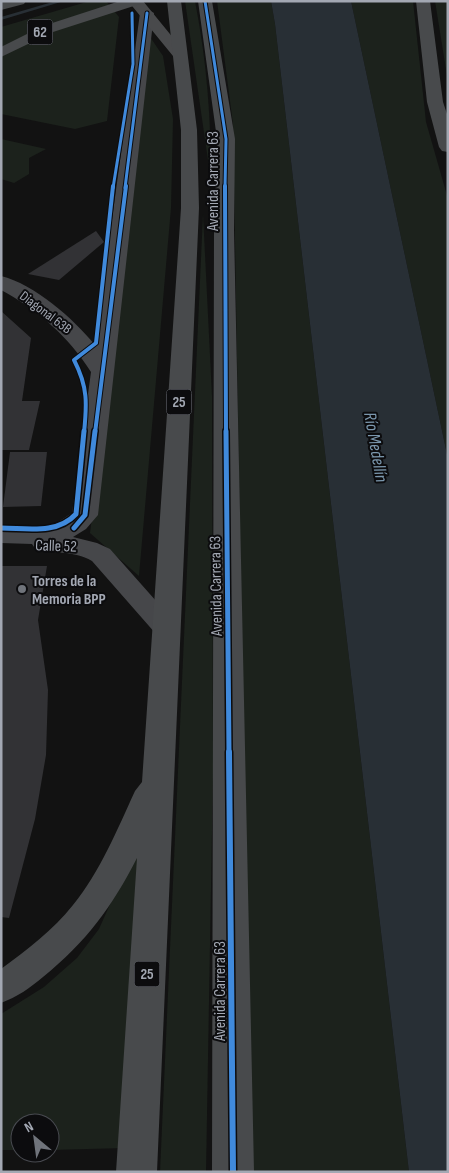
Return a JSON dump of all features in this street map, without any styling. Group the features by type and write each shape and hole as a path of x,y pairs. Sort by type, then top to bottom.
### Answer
{"highway":[{"name":"62","path":"1,6 19,1"},
{"name":"Avenida Carrera 63","path":"136,1172 190,175 189,130 178,53 174,1"},
{"name":"Avenida Carrera 63","path":"205,1 226,138 224,230 232,1172"},
{"path":"423,1 435,102 448,147"},
{"name":"62","path":"1,53 48,29 81,18 111,13 139,5"},
{"path":"190,175 224,230"},
{"path":"1,988 56,946 93,905 120,859 158,776"}],"main road":[{"path":"139,5 178,53"}],"street":[{"path":"103,372 139,5"},
{"name":"Diagonal 63B","path":"1,282 67,326 80,340 103,372"},
{"name":"Calle 52","path":"1,535 61,533 72,529 85,515 103,372"},
{"name":"Calle 52","path":"1,544 70,544 94,550 101,555 166,628"}],"shaded area":[{"path":"90,1 106,1 119,17 107,121 75,129 1,114 1,27"},
{"path":"185,1 195,1 203,46 209,113 211,181"},
{"path":"217,1 271,1 275,24 409,1172 251,1172 233,124"},
{"path":"351,1 413,1 426,122 448,199 448,459"},
{"path":"435,1 447,1 448,6 448,82"},
{"path":"148,34 163,56 173,119 171,208 139,576 90,533 120,307"},
{"path":"1,139 46,149 29,158 29,174 14,183 1,179"},
{"path":"203,214 212,396 213,773 206,1172 160,1172"},
{"path":"144,828 125,1148 60,1150 60,1113 10,1113 10,1150 1,1150 1,1014 44,987 77,958 99,929"}],"water":[{"name":"Río Medellín","path":"271,1 351,1 448,459 448,1172 409,1172"}],"building":[{"path":"96,231 104,242 59,280 28,274"},
{"path":"1,311 31,338 22,401 40,401 29,450 1,450"},
{"path":"10,452 47,452 41,506 3,507"},
{"path":"1,566 47,566 38,620 48,690 46,755 35,819 9,918 1,917"}],"waterway":[{"path":"1,19 62,1"}],"cycle path":[{"path":"205,1 226,139 224,230 233,1172"},
{"path":"1,528 31,529 53,527 70,521 76,514 87,401 83,377 74,360 96,343 116,163 133,64 132,13"},
{"path":"74,528 85,515 147,13"}],"place":[{"name":"Torres de la Memoria BPP","path":"22,589"}]}
